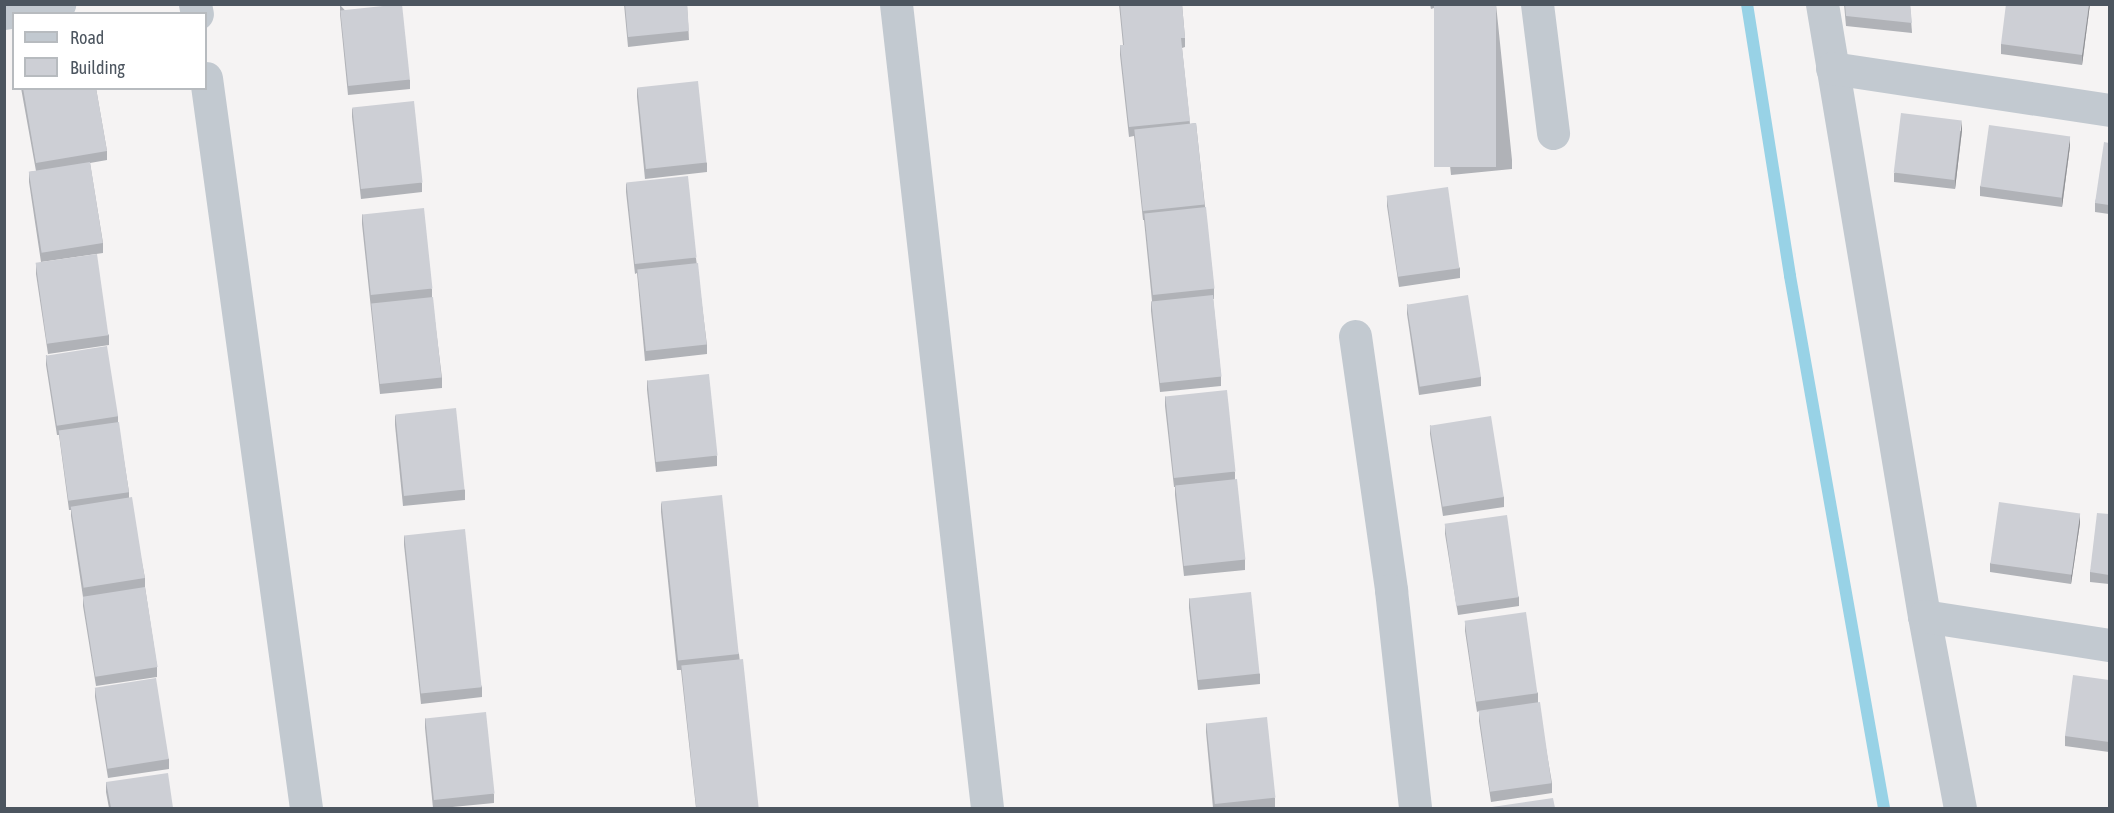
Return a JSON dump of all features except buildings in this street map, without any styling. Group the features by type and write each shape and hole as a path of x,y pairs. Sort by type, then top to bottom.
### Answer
{"street":[{"path":"4,13 59,4"},
{"path":"896,4 987,808"},
{"path":"1537,4 1553,133"},
{"path":"1822,4 1924,616 1960,808"},
{"path":"1832,68 2109,110"},
{"path":"207,85 306,808"},
{"path":"1355,336 1391,590 1415,808"},
{"path":"1924,616 2109,645"}],"waterway":[{"path":"1747,4 1790,276 1884,808"}]}
